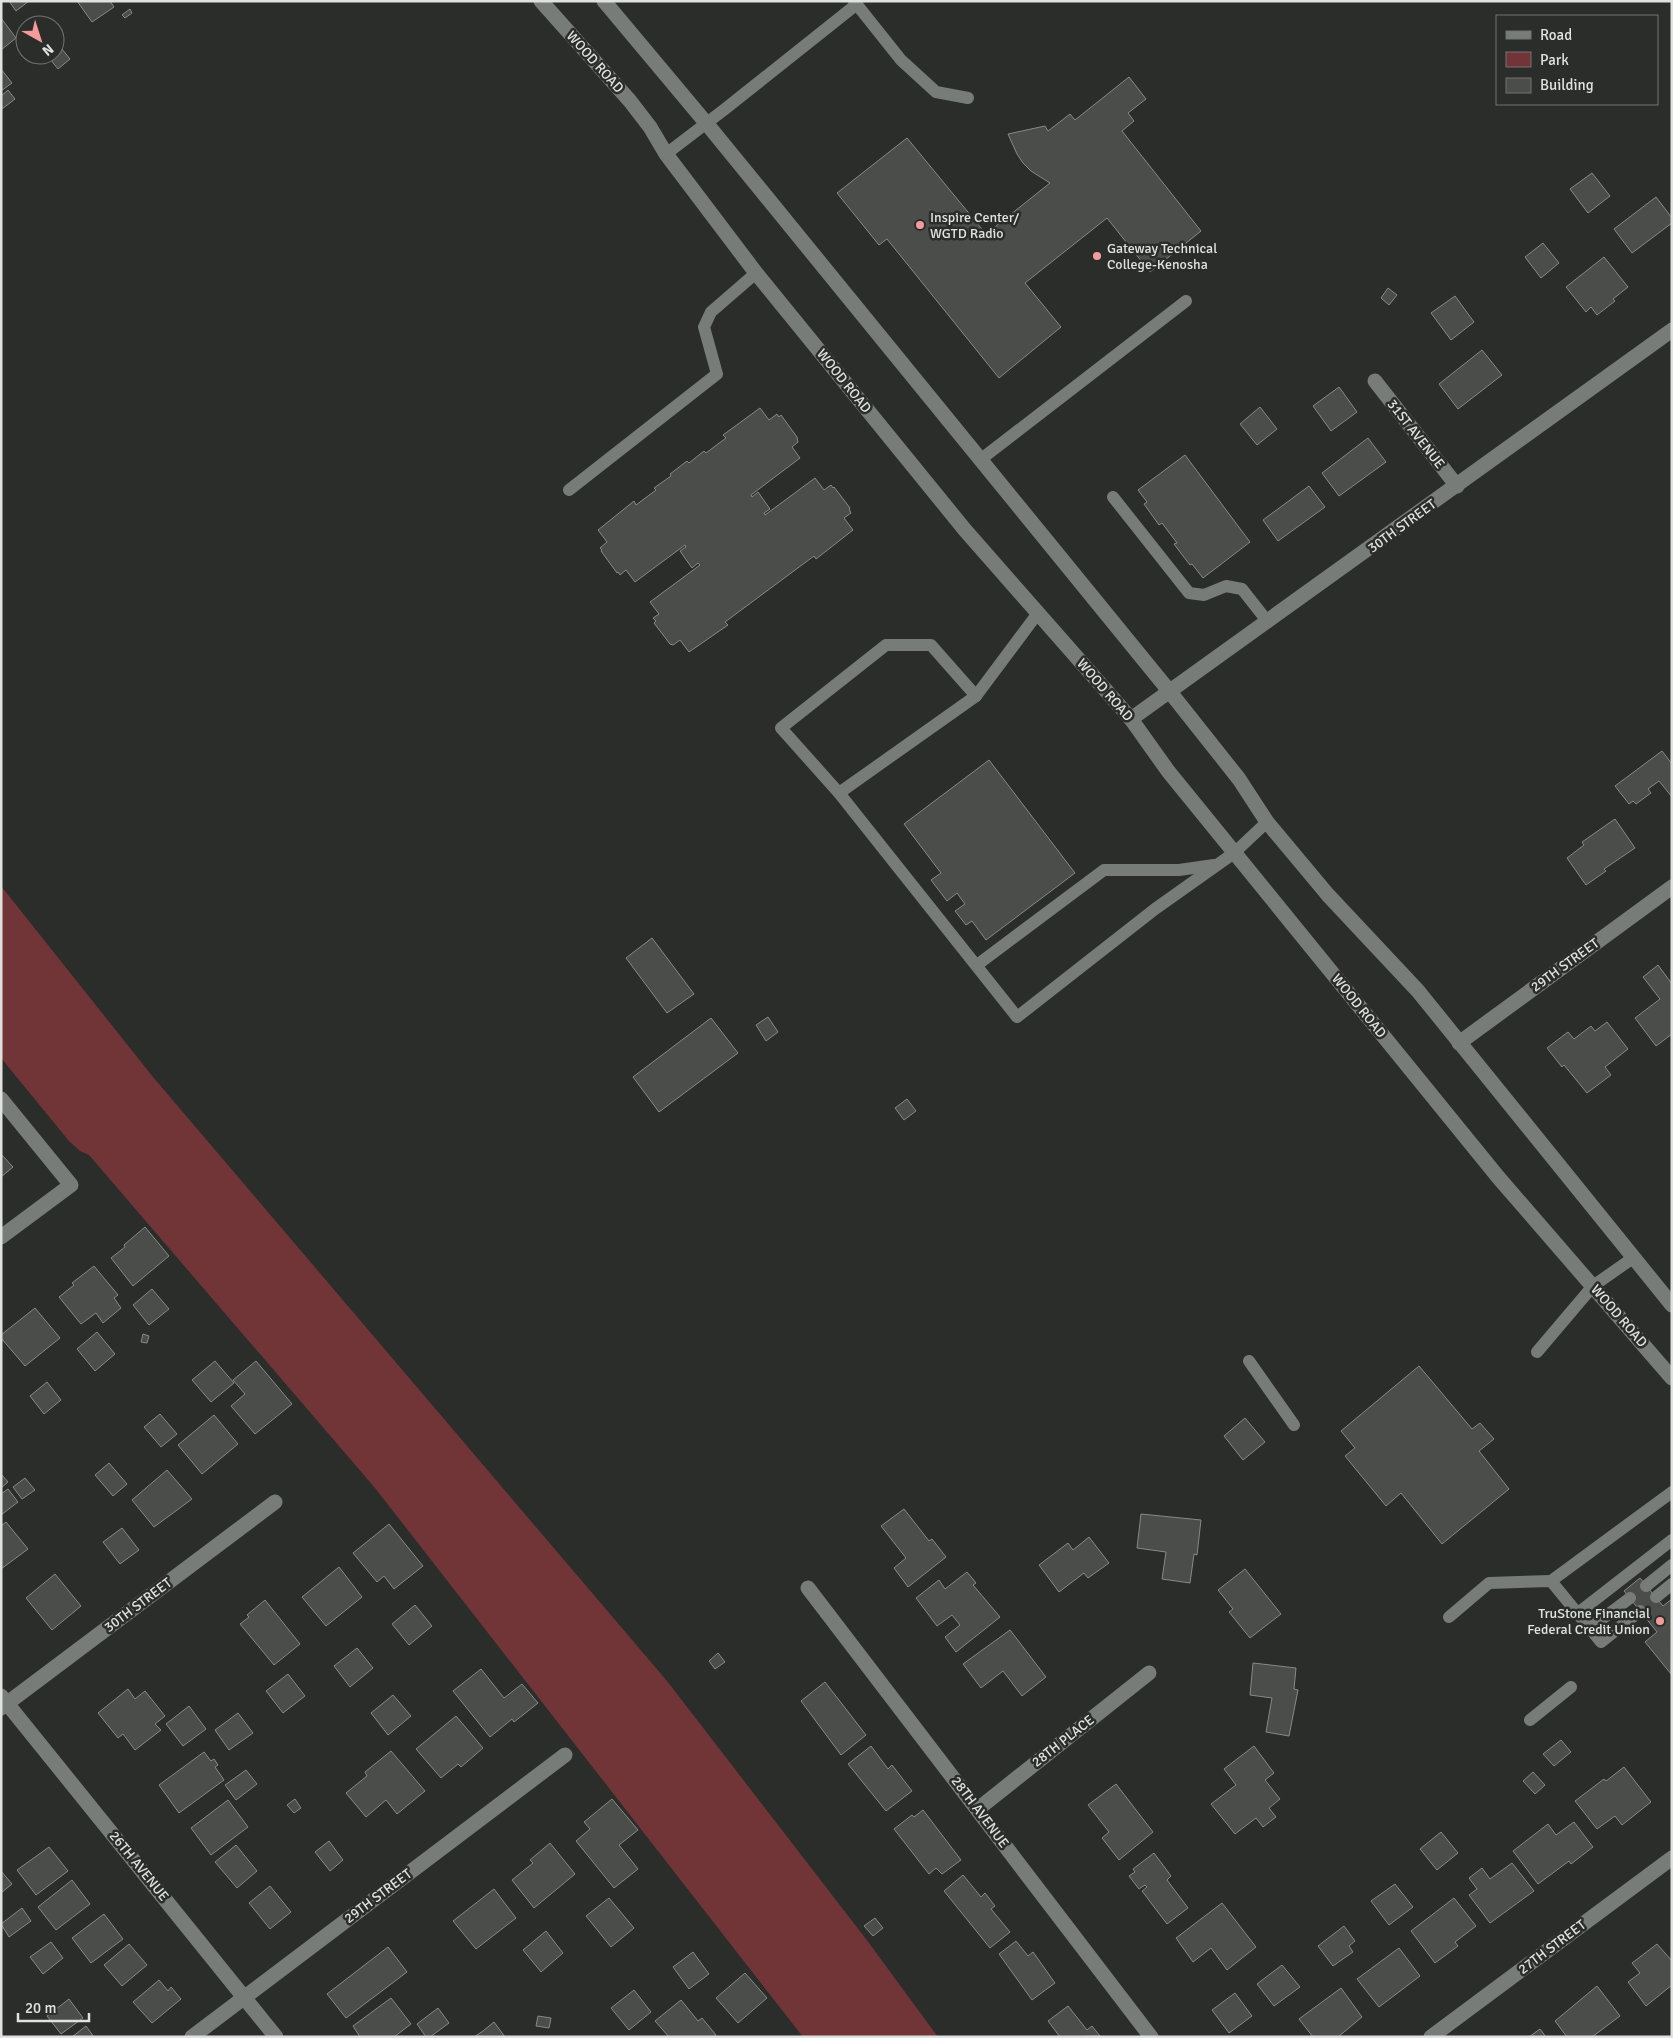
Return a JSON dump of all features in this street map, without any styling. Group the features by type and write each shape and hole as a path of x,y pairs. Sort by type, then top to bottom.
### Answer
{"street":[{"name":"WOOD ROAD","path":"541,1 630,101 650,127 666,154 756,273 965,530 1131,719 1168,772 1498,1177 1672,1378"},
{"path":"604,1 707,124 1170,692 1239,779 1267,822 1328,895 1418,991 1632,1258 1672,1305"},
{"name":"30TH STREET","path":"1131,719 1672,330"},
{"name":"31ST AVENUE","path":"1375,381 1457,486"},
{"name":"29TH STREET","path":"1459,1043 1672,887"},
{"path":"1,1099 71,1184 1,1237"},
{"name":"30TH STREET","path":"3,1702 276,1502"},
{"name":"28TH AVENUE","path":"808,1588 978,1808 1151,2037"},
{"name":"28TH PLACE","path":"978,1808 1149,1673"},
{"name":"26TH AVENUE","path":"3,1702 276,2037"},
{"name":"29TH STREET","path":"192,2037 565,1755"},
{"name":"27TH STREET","path":"1431,2037 1672,1858"}],"lane":[{"path":"666,154 707,124 855,3 901,60 936,92 968,98"},
{"path":"569,490 717,374 704,327 710,312 756,273"},
{"path":"980,460 1186,301"},
{"path":"1113,497 1189,593 1204,595 1226,586 1242,589 1268,622"},
{"path":"839,793 976,696 1038,613"},
{"path":"976,696 931,645 886,645 781,728 839,793 977,965 1016,1017 1155,909 1234,853 1267,822"},
{"path":"977,965 1104,870 1179,870 1216,865"},
{"path":"1537,1352 1593,1286 1632,1258"},
{"path":"1250,1361 1294,1425"},
{"path":"1449,1617 1489,1583 1552,1581 1672,1492"},
{"path":"1578,1613 1672,1540"},
{"path":"1646,1586 1672,1565"},
{"path":"1552,1581 1601,1642 1640,1611"},
{"path":"1656,1598 1672,1584"},
{"path":"1590,1628 1630,1598"},
{"path":"1530,1720 1571,1687"}],"green space":[{"path":"1,886 153,1077 667,1681 866,1939 938,2037 803,2037 375,1488 89,1155 80,1151 69,1141 1,1058"}],"building":[{"path":"9,1 29,1 16,11"},
{"path":"77,1 110,1 114,7 92,22"},
{"path":"130,9 132,13 125,18 122,15"},
{"path":"1,18 15,39 1,50"},
{"path":"65,53 70,59 65,63"},
{"path":"55,65 63,65 58,69"},
{"path":"1,69 12,83 1,91"},
{"name":"Inspire Center/ WGTD Radio","path":"1129,77 1146,99 1128,113 1134,121 1122,131 1201,231 1150,272 1107,218 1025,283 1061,327 999,378 887,239 879,245 837,193 907,138 986,234 1050,183 1031,171 1023,163 1008,134 1045,126 1048,131 1070,114 1075,120"},
{"path":"8,90 15,99 2,109 1,96"},
{"path":"1592,173 1610,196 1588,213 1570,189"},
{"path":"1656,197 1672,218 1672,223 1632,253 1614,229"},
{"path":"1543,243 1559,263 1541,278 1525,257"},
{"path":"1604,257 1628,287 1613,299 1615,301 1597,315 1591,307 1586,312 1566,287"},
{"path":"1388,288 1397,295 1389,305 1381,298"},
{"path":"1455,296 1474,322 1451,340 1431,313"},
{"path":"1482,350 1502,375 1458,409 1439,384"},
{"path":"1339,387 1357,412 1331,431 1313,406"},
{"path":"1260,407 1277,429 1257,445 1240,424"},
{"path":"760,408 769,420 777,414 779,417 781,415 797,437 798,442 792,447 800,458 751,495 752,497 758,492 770,509 764,513 765,515 815,478 824,490 831,485 834,487 850,508 851,513 844,518 853,530 816,559 814,556 725,622 728,625 689,652 680,640 673,645 670,644 654,623 656,621 653,618 659,614 650,602 700,565 698,563 692,568 680,551 686,547 685,545 635,582 626,570 620,575 617,573 601,551 600,548 607,542 598,530 634,501 636,505 656,490 654,488 687,461 689,463 704,451 706,453 726,438 723,435"},
{"path":"1368,438 1386,462 1339,496 1322,473"},
{"path":"1185,455 1250,542 1203,578 1174,544 1177,543 1162,523 1159,525 1144,504 1147,502 1138,490"},
{"path":"1309,486 1325,507 1278,541 1263,520"},
{"path":"1662,751 1672,764 1672,797 1659,781 1648,789 1651,793 1636,804 1633,801 1629,804 1615,786"},
{"path":"989,760 1075,873 986,940 972,921 966,925 955,911 965,904 957,893 947,901 931,880 941,873 904,824"},
{"path":"1615,819 1635,848 1604,869 1606,871 1586,885 1567,858 1584,845 1582,842"},
{"path":"652,938 694,994 667,1013 626,958"},
{"path":"1658,965 1672,984 1672,1034 1656,1046 1635,1018 1660,999 1643,977"},
{"path":"768,1017 778,1032 766,1041 756,1025"},
{"path":"711,1018 738,1053 659,1112 633,1077"},
{"path":"1607,1022 1628,1049 1605,1067 1611,1075 1587,1093 1547,1048 1568,1032 1574,1039 1591,1026 1595,1031"},
{"path":"907,1099 916,1111 904,1120 895,1108"},
{"path":"1,1154 13,1167 1,1177"},
{"path":"145,1227 169,1256 133,1286 111,1258"},
{"path":"94,1266 118,1295 114,1298 121,1308 103,1323 96,1313 81,1324 59,1297 74,1285 72,1283"},
{"path":"152,1289 169,1309 149,1325 133,1305"},
{"path":"35,1308 60,1338 25,1366 1,1338 1,1335"},
{"path":"97,1332 115,1354 95,1371 77,1349"},
{"path":"143,1334 149,1336 147,1343 141,1342"},
{"path":"215,1361 234,1383 211,1402 192,1380"},
{"path":"256,1361 292,1404 255,1434 231,1406 245,1394 233,1380"},
{"path":"1419,1366 1472,1429 1480,1423 1494,1439 1479,1451 1509,1489 1442,1544 1401,1493 1386,1506 1345,1456 1355,1448 1341,1431"},
{"path":"47,1382 61,1400 44,1414 30,1396"},
{"path":"160,1414 177,1434 161,1447 144,1427"},
{"path":"214,1415 238,1444 202,1474 178,1445"},
{"path":"1245,1418 1265,1442 1243,1460 1224,1436"},
{"path":"109,1463 127,1484 113,1496 95,1475"},
{"path":"167,1470 192,1499 154,1527 132,1500"},
{"path":"1,1474 8,1482 1,1488"},
{"path":"25,1478 35,1490 22,1499 13,1487"},
{"path":"8,1489 18,1502 1,1515 1,1494"},
{"path":"904,1509 929,1541 932,1539 946,1557 908,1587 894,1568 906,1558 881,1526"},
{"path":"1141,1514 1201,1520 1197,1555 1194,1554 1190,1583 1162,1579 1166,1552 1137,1548"},
{"path":"6,1522 28,1549 1,1569 1,1526"},
{"path":"389,1524 423,1566 394,1589 384,1576 377,1582 353,1553"},
{"path":"122,1528 139,1550 120,1564 103,1542"},
{"path":"1089,1537 1109,1563 1088,1578 1084,1573 1059,1592 1039,1565 1068,1543 1073,1550"},
{"path":"339,1567 362,1597 326,1626 302,1597"},
{"path":"1245,1569 1281,1614 1250,1638 1229,1612 1233,1609 1218,1590"},
{"path":"967,1572 976,1583 973,1585 1000,1617 956,1652 945,1637 960,1625 952,1615 937,1626 916,1598 939,1580 945,1589"},
{"path":"55,1574 81,1606 52,1630 26,1598"},
{"name":"TruStone Financial Federal Credit Union","path":"1640,1578 1663,1606 1672,1599 1671,1674 1645,1642 1657,1632 1624,1591"},
{"path":"265,1600 300,1644 274,1665 240,1624 249,1617 247,1615"},
{"path":"415,1605 432,1626 409,1645 392,1624"},
{"path":"1010,1630 1046,1677 1022,1696 1003,1671 981,1688 963,1664"},
{"path":"357,1648 373,1668 350,1687 334,1666"},
{"path":"718,1653 725,1662 715,1669 709,1661"},
{"path":"1253,1663 1296,1668 1294,1689 1298,1690 1289,1736 1266,1732 1272,1698 1250,1695"},
{"path":"481,1669 504,1698 522,1684 538,1703 514,1722 512,1719 490,1737 453,1691"},
{"path":"288,1674 305,1696 283,1713 266,1691"},
{"path":"825,1682 866,1735 841,1755 801,1701"},
{"path":"128,1689 135,1699 145,1691 165,1716 155,1724 161,1730 135,1750 123,1734 118,1738 98,1713"},
{"path":"393,1695 411,1716 388,1735 371,1713"},
{"path":"189,1706 206,1729 183,1746 166,1724"},
{"path":"238,1713 253,1733 229,1750 215,1730"},
{"path":"456,1716 483,1748 461,1767 458,1764 441,1778 416,1749"},
{"path":"1561,1740 1571,1752 1554,1766 1543,1754"},
{"path":"871,1746 888,1769 892,1765 912,1791 886,1811 848,1764"},
{"path":"1254,1746 1274,1773 1265,1780 1280,1799 1269,1808 1276,1817 1263,1827 1256,1818 1235,1834 1211,1804 1236,1785 1224,1769"},
{"path":"391,1751 425,1791 397,1814 386,1800 366,1817 346,1793 367,1776 365,1772"},
{"path":"204,1752 211,1761 214,1759 218,1765 215,1767 224,1780 179,1813 159,1785"},
{"path":"1624,1767 1651,1802 1622,1825 1615,1816 1597,1829 1575,1801 1604,1779 1606,1781"},
{"path":"246,1770 257,1784 236,1800 225,1785"},
{"path":"1533,1772 1545,1785 1535,1794 1523,1781"},
{"path":"1116,1784 1153,1832 1119,1860 1102,1838 1109,1832 1088,1805"},
{"path":"295,1799 301,1808 294,1813 287,1805"},
{"path":"612,1799 638,1830 619,1845 638,1869 614,1888 576,1841 590,1829 584,1822"},
{"path":"228,1800 248,1827 211,1855 191,1828"},
{"path":"923,1810 961,1860 942,1874 936,1868 929,1874 894,1829 912,1815 914,1817"},
{"path":"1574,1822 1593,1847 1571,1864 1569,1861 1538,1884 1513,1851 1548,1824 1556,1835"},
{"path":"1441,1832 1458,1853 1437,1870 1420,1849"},
{"path":"329,1841 343,1860 330,1871 315,1852"},
{"path":"550,1843 575,1874 534,1908 512,1880 533,1863 530,1860"},
{"path":"236,1845 257,1871 237,1888 215,1862"},
{"path":"49,1847 68,1871 36,1895 17,1870"},
{"path":"1154,1853 1171,1876 1167,1880 1188,1908 1167,1924 1142,1891 1147,1887 1145,1885 1139,1889 1129,1876 1135,1872 1133,1869"},
{"path":"1512,1863 1534,1891 1490,1923 1469,1895 1477,1889 1469,1878 1482,1868 1490,1879"},
{"path":"1,1871 12,1884 1,1893"},
{"path":"963,1875 981,1897 985,1893 995,1906 991,1909 1010,1932 990,1948 944,1891"},
{"path":"72,1880 90,1904 56,1930 38,1907"},
{"path":"1395,1884 1413,1907 1389,1925 1371,1901"},
{"path":"270,1886 291,1912 270,1929 249,1903"},
{"path":"494,1889 516,1918 476,1949 453,1921"},
{"path":"609,1898 634,1928 611,1947 586,1916"},
{"path":"1454,1898 1476,1926 1455,1942 1458,1946 1435,1963 1411,1931"},
{"path":"1222,1903 1256,1947 1227,1970 1211,1948 1193,1962 1176,1938"},
{"path":"22,1908 31,1921 9,1937 1,1924"},
{"path":"104,1914 123,1939 91,1963 72,1938"},
{"path":"875,1918 883,1928 873,1936 864,1926"},
{"path":"1344,1926 1355,1941 1349,1946 1353,1952 1333,1966 1318,1946"},
{"path":"546,1931 563,1953 541,1972 523,1950"},
{"path":"1016,1941 1028,1956 1033,1952 1055,1983 1032,2000 999,1954"},
{"path":"51,1942 63,1958 43,1974 30,1957"},
{"path":"129,1944 147,1965 122,1986 104,1965"},
{"path":"1657,1944 1672,1961 1672,1985 1646,2006 1628,1982 1640,1973 1632,1963"},
{"path":"388,1947 407,1972 346,2018 327,1994"},
{"path":"1399,1948 1420,1976 1379,2007 1357,1979"},
{"path":"693,1952 709,1974 689,1989 673,1967"},
{"path":"1282,1965 1300,1987 1274,2006 1257,1984"},
{"path":"745,1973 767,1998 738,2023 716,1998"},
{"path":"159,1980 168,1991 171,1987 181,1999 152,2023 133,2002"},
{"path":"1597,1986 1620,2016 1592,2037 1567,2037 1555,2021"},
{"path":"1341,1988 1362,2017 1338,2037 1313,2037 1299,2019"},
{"path":"634,1990 651,2012 629,2030 611,2008"},
{"path":"1235,1993 1252,2016 1229,2033 1212,2010"},
{"path":"391,1998 411,2024 394,2037 360,2037 353,2026"},
{"path":"69,1999 83,2018 61,2034 47,2016"},
{"path":"681,2000 698,2021 702,2018 716,2035 713,2037 669,2037 655,2021"},
{"path":"1068,2006 1087,2030 1092,2026 1100,2036 1060,2037 1048,2021"},
{"path":"438,2008 449,2023 430,2037 426,2037 417,2024"},
{"path":"538,2016 551,2018 549,2028 536,2026"},
{"path":"494,2022 505,2037 474,2037 483,2031"},
{"path":"86,2026 94,2037 72,2037"},
{"path":"1540,2029 1546,2037 1529,2037"}],"place":[{"name":"Inspire Center/ WGTD Radio","path":"920,225"},
{"name":"Gateway Technical College-Kenosha","path":"1097,256"},
{"name":"TruStone Financial Federal Credit Union","path":"1660,1621"}]}
